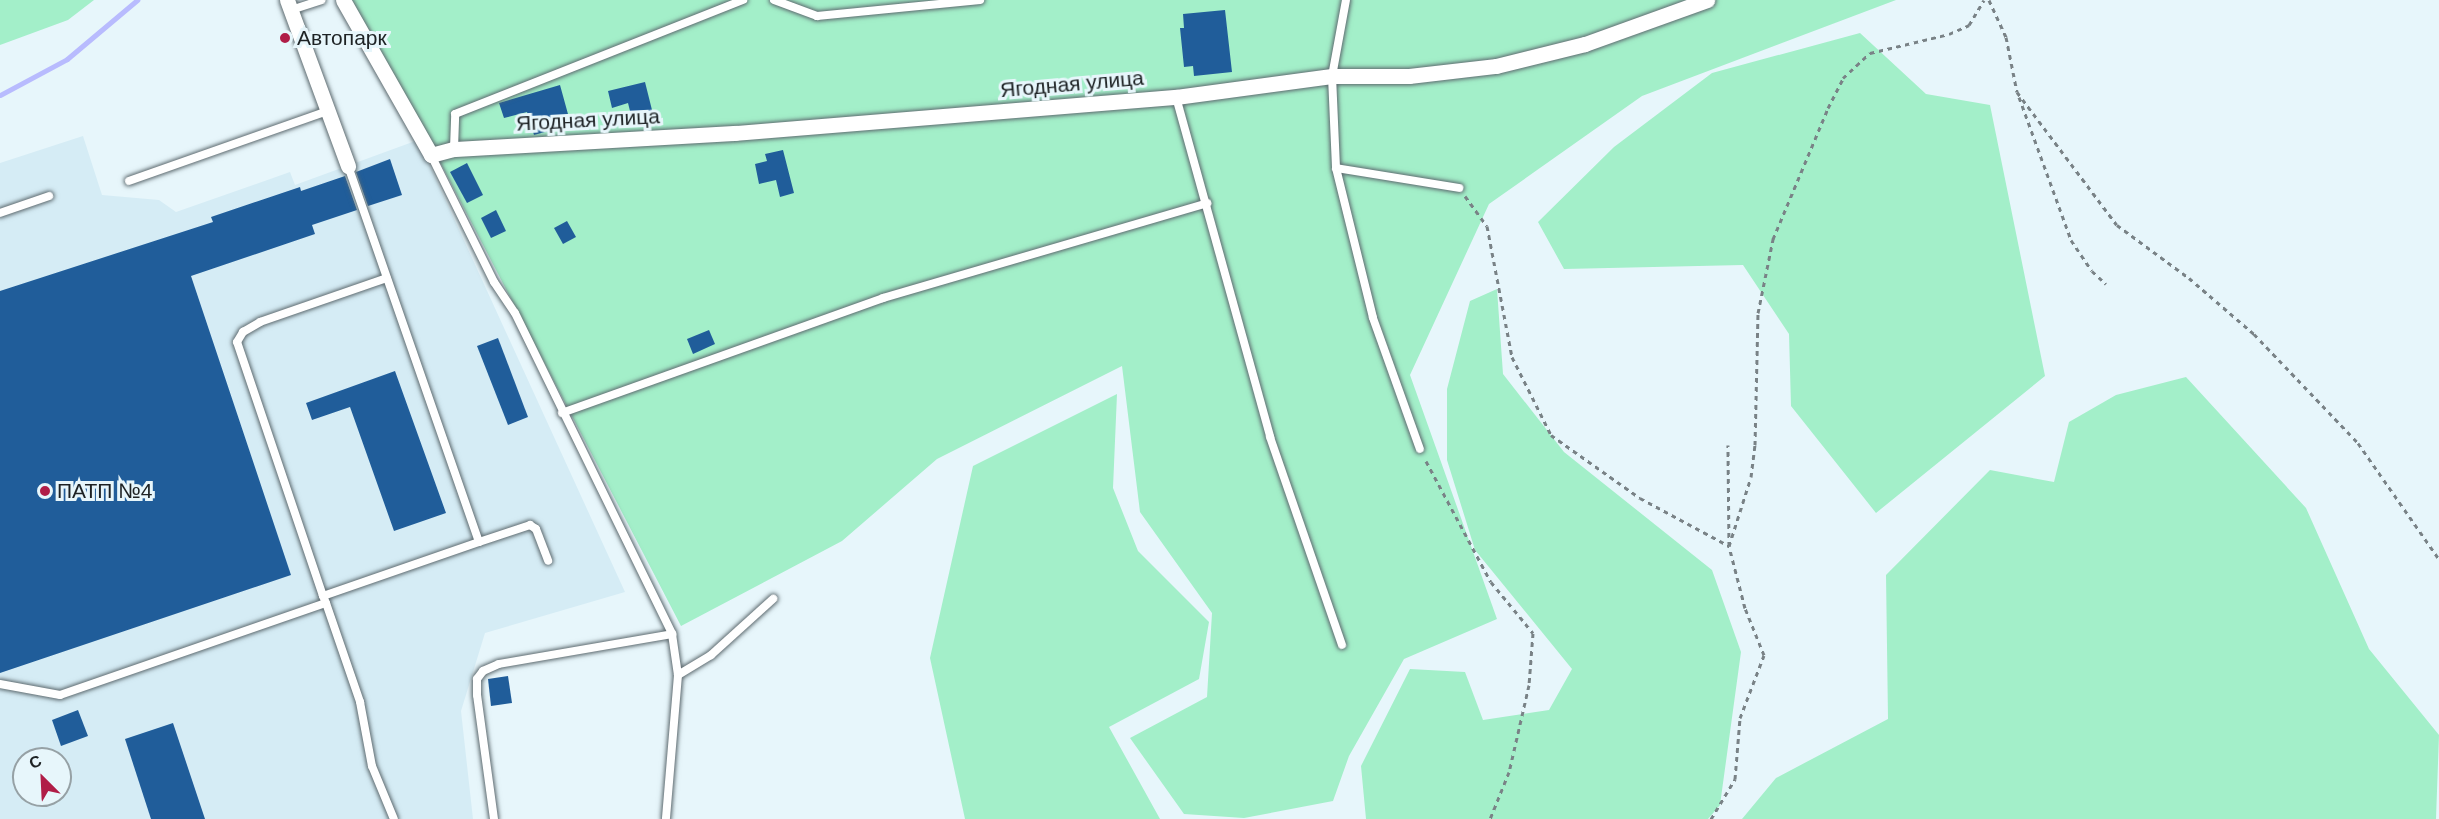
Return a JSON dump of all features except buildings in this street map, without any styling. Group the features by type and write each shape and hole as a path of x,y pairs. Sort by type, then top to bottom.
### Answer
{"street":[{"path":"343,0 431,156"},
{"name":"Ягодная улица","path":"431,156 454,149 735,133 1176,97 1332,76 1409,76 1496,66 1585,44 1707,0"},
{"path":"289,5 348,166"}],"lane":[{"path":"289,5 321,0"},
{"path":"454,149 455,114 742,0"},
{"path":"774,0 817,16 980,0"},
{"path":"1346,0 1332,76 1336,168 1373,318 1420,449"},
{"path":"1176,97 1270,437 1342,645"},
{"path":"129,181 328,111"},
{"path":"431,156 494,282 515,312 562,413 672,634 678,675 666,819"},
{"path":"348,166 478,542"},
{"path":"1336,168 1459,188"},
{"path":"0,213 49,196"},
{"path":"562,413 883,298 1207,203"},
{"path":"387,278 260,322 243,332 237,342 360,702 372,766 394,819"},
{"path":"0,684 60,695 530,525 536,529 548,561"},
{"path":"678,675 711,655 773,599"},
{"path":"494,819 477,695 477,679 483,671 500,664 672,634"}],"path":[{"path":"1729,546 1751,477 1758,313 1773,239 1828,108 1843,78 1870,53 1949,34 1969,25 1984,0"},
{"path":"1989,0 2006,37 2017,93 2071,240 2092,271 2106,284"},
{"path":"2017,93 2117,225 2189,278 2254,334 2358,443 2439,559"},
{"path":"1459,188 1487,226 1512,357 1551,435 1640,498 1729,546"},
{"path":"1711,819 1735,779 1740,718 1764,656 1745,608 1729,546 1728,445"},
{"path":"1420,449 1491,582 1533,633 1529,685 1514,751 1490,819"}],"shaded area":[{"path":"83,136 102,195 159,200 176,212 290,172 295,185 418,140 625,592 485,633 461,711 473,819 0,819 0,163"}],"green space":[{"path":"0,0 94,0 68,20 0,45"},
{"path":"352,0 1896,0 1642,96 1489,204 1410,375 1497,619 1404,659 1349,756 1333,801 1244,818 1184,814 1130,738 1207,697 1212,613 1140,512 1122,366 937,459 842,541 681,626 442,166"},
{"path":"1860,33 1926,94 1990,105 2045,376 1876,513 1791,406 1789,334 1743,265 1564,269 1538,222 1614,147 1712,73"},
{"path":"1497,289 1503,374 1564,452 1712,570 1741,652 1720,805 1708,819 1366,819 1361,766 1410,669 1465,672 1483,720 1549,710 1572,669 1475,550 1447,460 1447,389 1470,301"},
{"path":"2186,377 2306,508 2369,649 2439,735 2436,819 1742,819 1776,778 1888,719 1886,575 1990,470 2054,482 2069,422 2116,395"},
{"path":"1117,394 1113,488 1138,551 1209,622 1199,679 1109,727 1160,819 965,819 930,658 973,466"}],"waterway":[{"path":"0,95 67,59 137,0"}],"place":[{"name":"Автопарк","path":"285,38"},
{"name":"ПАТП №4","path":"45,491"}]}
